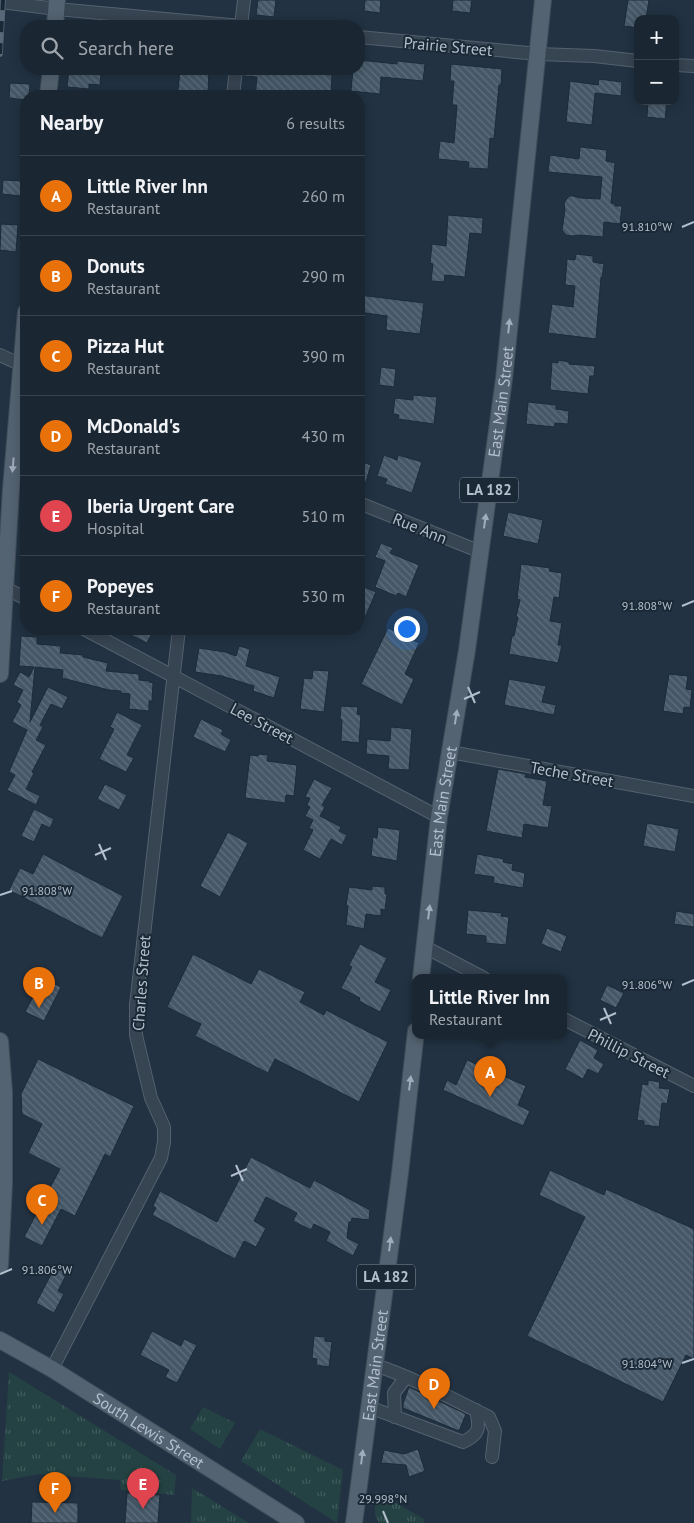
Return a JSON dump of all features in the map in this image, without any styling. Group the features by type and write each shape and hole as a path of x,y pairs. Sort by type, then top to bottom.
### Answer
{"main road":[{"name":"East Main Street","path":"422,974 439,817 467,650 505,370 543,0"},
{"path":"56,20 57,4"},
{"path":"49,90 50,75"},
{"path":"0,674 2,586 20,406"},
{"name":"East Main Street","path":"354,1523 415,1039"},
{"path":"0,1041 4,1092 4,1174 0,1265"},
{"name":"South Lewis Street","path":"0,1340 52,1369 296,1523"},
{"path":"358,1491 367,1523"}],"street":[{"path":"242,20 244,0"},
{"path":"0,2 57,4 191,20"},
{"name":"Prairie Street","path":"365,38 538,54 594,56 634,61"},
{"path":"679,65 694,66"},
{"path":"234,90 236,75"},
{"path":"0,355 20,364"},
{"name":"Rue Ann","path":"365,505 480,552"},
{"path":"2,586 20,595"},
{"name":"Lee Street","path":"95,635 439,817"},
{"name":"Charles Street","path":"52,1369 161,1158 164,1142 164,1127 151,1098 136,1035 136,1005 178,635"},
{"name":"Teche Street","path":"450,752 694,796"},
{"path":"424,947 476,974"},
{"name":"Phillip Street","path":"567,1021 694,1086"},
{"path":"375,1365 406,1377 489,1417 495,1431 492,1457"},
{"path":"395,1417 394,1393 406,1377"},
{"path":"369,1407 463,1442 474,1436 480,1425 476,1410"}],"green space":[{"path":"9,1372 176,1475 174,1495 121,1490 120,1480 39,1474 2,1481"},
{"path":"203,1407 235,1423 220,1449 190,1429"},
{"path":"260,1429 343,1470 337,1523 241,1461"},
{"path":"192,1488 249,1523 191,1523"},
{"path":"375,1491 424,1519 424,1523 379,1523 375,1515"}],"building":[{"path":"258,0 276,0 274,17 256,15"},
{"path":"365,0 381,0 380,13 364,11"},
{"path":"453,0 472,0 470,13 452,11"},
{"path":"628,0 649,0 647,15 634,15 634,27 624,26"},
{"path":"365,61 397,64 397,61 425,64 423,81 381,77 380,94 365,92 365,90 351,90 352,75 365,75"},
{"path":"451,64 502,69 494,139 490,138 488,169 468,168 469,162 438,159 440,141 454,143 457,105 452,105 454,81 450,81"},
{"path":"68,75 101,75 100,85 89,84 89,89 67,87"},
{"path":"179,75 209,75 208,90 178,90"},
{"path":"332,75 331,90 256,90 257,77 243,76"},
{"path":"599,79 622,82 621,96 595,93 592,125 566,122 570,81 598,85"},
{"path":"10,83 30,84 30,90 20,90 20,99 9,98"},
{"path":"648,105 667,105 665,119 647,117"},
{"path":"580,147 607,150 606,161 615,163 611,203 615,204 615,206 622,206 620,224 604,222 603,237 566,235 562,230 565,210 564,203 569,196 600,199 602,177 548,172 550,155 579,159"},
{"path":"3,180 20,181 20,196 2,194"},
{"path":"448,215 483,218 482,234 470,233 465,277 445,275 444,282 431,281 433,264 430,263 432,244 446,246"},
{"path":"1,224 18,225 16,252 0,250"},
{"path":"576,254 593,256 593,262 604,264 601,277 596,339 548,333 552,304 573,307 575,286 565,285 567,259 575,260"},
{"path":"365,296 424,303 420,334 386,330 387,316 365,313"},
{"path":"558,360 569,362 569,364 595,366 594,376 590,376 588,394 550,390 552,362 558,363"},
{"path":"381,367 396,369 394,387 379,385"},
{"path":"413,395 437,397 434,424 398,419 399,415 393,414 395,398 413,400"},
{"path":"528,402 556,405 556,409 569,411 568,424 555,423 554,427 526,424"},
{"path":"384,455 397,460 398,455 422,462 412,493 385,484 387,479 377,476"},
{"path":"365,463 371,465 365,485"},
{"path":"508,512 543,520 538,544 503,536"},
{"path":"381,543 393,548 390,553 419,565 406,597 398,593 396,596 375,587 385,561 375,557"},
{"path":"521,564 550,568 549,571 562,573 559,598 554,597 550,621 562,623 558,645 562,645 558,663 509,654 518,617 516,617 520,600 517,599"},
{"path":"365,587 376,592 365,617"},
{"path":"388,628 419,643 405,674 414,679 402,705 361,684"},
{"path":"131,635 151,635 147,643"},
{"path":"21,636 37,637 37,644 61,646 60,653 83,655 83,657 108,663 106,671 139,674 139,680 153,683 152,701 149,701 149,711 129,709 130,694 62,678 63,670 35,667 30,722 48,687 68,697 62,709 51,704 40,725 43,727 36,740 46,745 32,772 34,773 26,789 40,796 36,805 7,790 15,775 9,772 27,730 12,722 21,705 17,702 23,690 13,685 20,672 29,677 34,667 19,666"},
{"path":"239,646 250,649 246,666 280,677 274,698 253,691 254,686 222,676 195,672 199,648 225,652 236,656"},
{"path":"313,670 329,671 324,712 300,709 304,678 312,679"},
{"path":"669,674 688,676 686,689 692,690 690,708 684,707 683,714 663,711"},
{"path":"509,679 546,686 542,702 556,705 554,715 504,705"},
{"path":"341,706 358,707 357,714 361,715 359,743 341,741"},
{"path":"117,712 142,725 127,755 134,758 126,772 99,759 114,729 110,727"},
{"path":"201,719 223,730 221,734 231,740 225,752 193,737"},
{"path":"391,727 412,729 409,770 388,769 389,756 366,754 367,739 390,741"},
{"path":"258,754 268,755 267,761 297,765 294,796 286,795 285,803 245,798 250,755 258,756"},
{"path":"498,769 526,774 525,777 547,781 543,805 552,806 548,828 524,824 522,838 486,831"},
{"path":"314,779 332,788 322,805 325,807 320,816 341,827 339,831 347,835 342,845 331,839 320,859 303,850 313,830 309,828 313,820 305,816 310,807 307,805 310,798 305,797"},
{"path":"105,784 127,795 119,810 97,799"},
{"path":"34,809 54,819 50,828 42,824 34,842 21,836"},
{"path":"647,823 679,829 675,852 643,846"},
{"path":"378,827 400,830 397,861 371,856 373,837 377,838"},
{"path":"228,832 248,843 220,897 200,886"},
{"path":"43,854 123,896 102,938 9,890 20,868 33,874"},
{"path":"477,854 504,859 503,862 513,864 512,870 525,873 523,888 493,883 494,877 474,874"},
{"path":"372,886 385,887 385,894 387,894 385,910 381,909 381,916 366,914 364,929 346,925 348,906 346,905 349,887 372,890"},
{"path":"468,910 502,913 501,916 509,917 506,945 486,943 486,936 466,934"},
{"path":"676,911 694,914 694,927 674,924"},
{"path":"547,928 567,936 561,952 541,944"},
{"path":"360,944 387,958 375,982 391,990 380,1012 359,1001 360,998 341,988 352,967 349,965"},
{"path":"193,954 251,984 259,969 305,992 300,1002 324,1015 326,1010 388,1042 359,1102 275,1059 268,1073 195,1036 201,1024 167,1007"},
{"path":"43,978 61,987 44,1021 25,1012"},
{"path":"607,985 624,993 616,1008 600,1000"},
{"path":"580,1040 598,1050 594,1058 604,1064 598,1074 588,1069 583,1079 565,1069"},
{"path":"38,1059 134,1106 110,1157 105,1154 75,1216 61,1209 42,1246 24,1237 60,1169 28,1153 42,1124 22,1114 21,1094"},
{"path":"467,1060 526,1086 518,1105 530,1111 523,1126 443,1090 447,1080 456,1085"},
{"path":"648,1080 660,1082 659,1088 670,1089 667,1104 662,1103 659,1127 644,1125 644,1121 637,1120 642,1084 648,1085"},
{"path":"251,1157 310,1188 314,1180 370,1210 369,1220 352,1218 351,1222 349,1222 347,1238 359,1244 353,1256 326,1241 330,1232 314,1224 311,1230 293,1221 297,1213 266,1197 254,1221 266,1228 256,1247 244,1241 235,1259 152,1215 156,1208 153,1206 160,1191 217,1222"},
{"path":"550,1170 604,1195 606,1189 694,1229 694,1359 686,1355 663,1402 527,1336 585,1217 539,1195"},
{"path":"56,1265 68,1271 58,1291 64,1294 54,1313 36,1303"},
{"path":"152,1331 181,1346 184,1339 197,1345 177,1383 165,1377 169,1370 140,1355"},
{"path":"314,1336 325,1337 325,1341 332,1342 329,1367 316,1365 317,1359 312,1358"},
{"path":"409,1387 466,1414 459,1431 403,1408"},
{"path":"418,1449 425,1471 409,1477 406,1465 381,1463 384,1450 404,1454"},
{"path":"127,1493 160,1495 158,1523 125,1523"},
{"path":"32,1502 78,1503 78,1523 31,1523"}],"railway":[{"path":"0,54 3,0"}],"place":[{"name":"Donuts","path":"39,1008"},
{"name":"Little River Inn","path":"490,1097"},
{"name":"Pizza Hut","path":"42,1225"},
{"name":"McDonald's","path":"434,1409"},
{"name":"Iberia Urgent Care","path":"143,1509"},
{"name":"Popeyes","path":"55,1513"}]}
